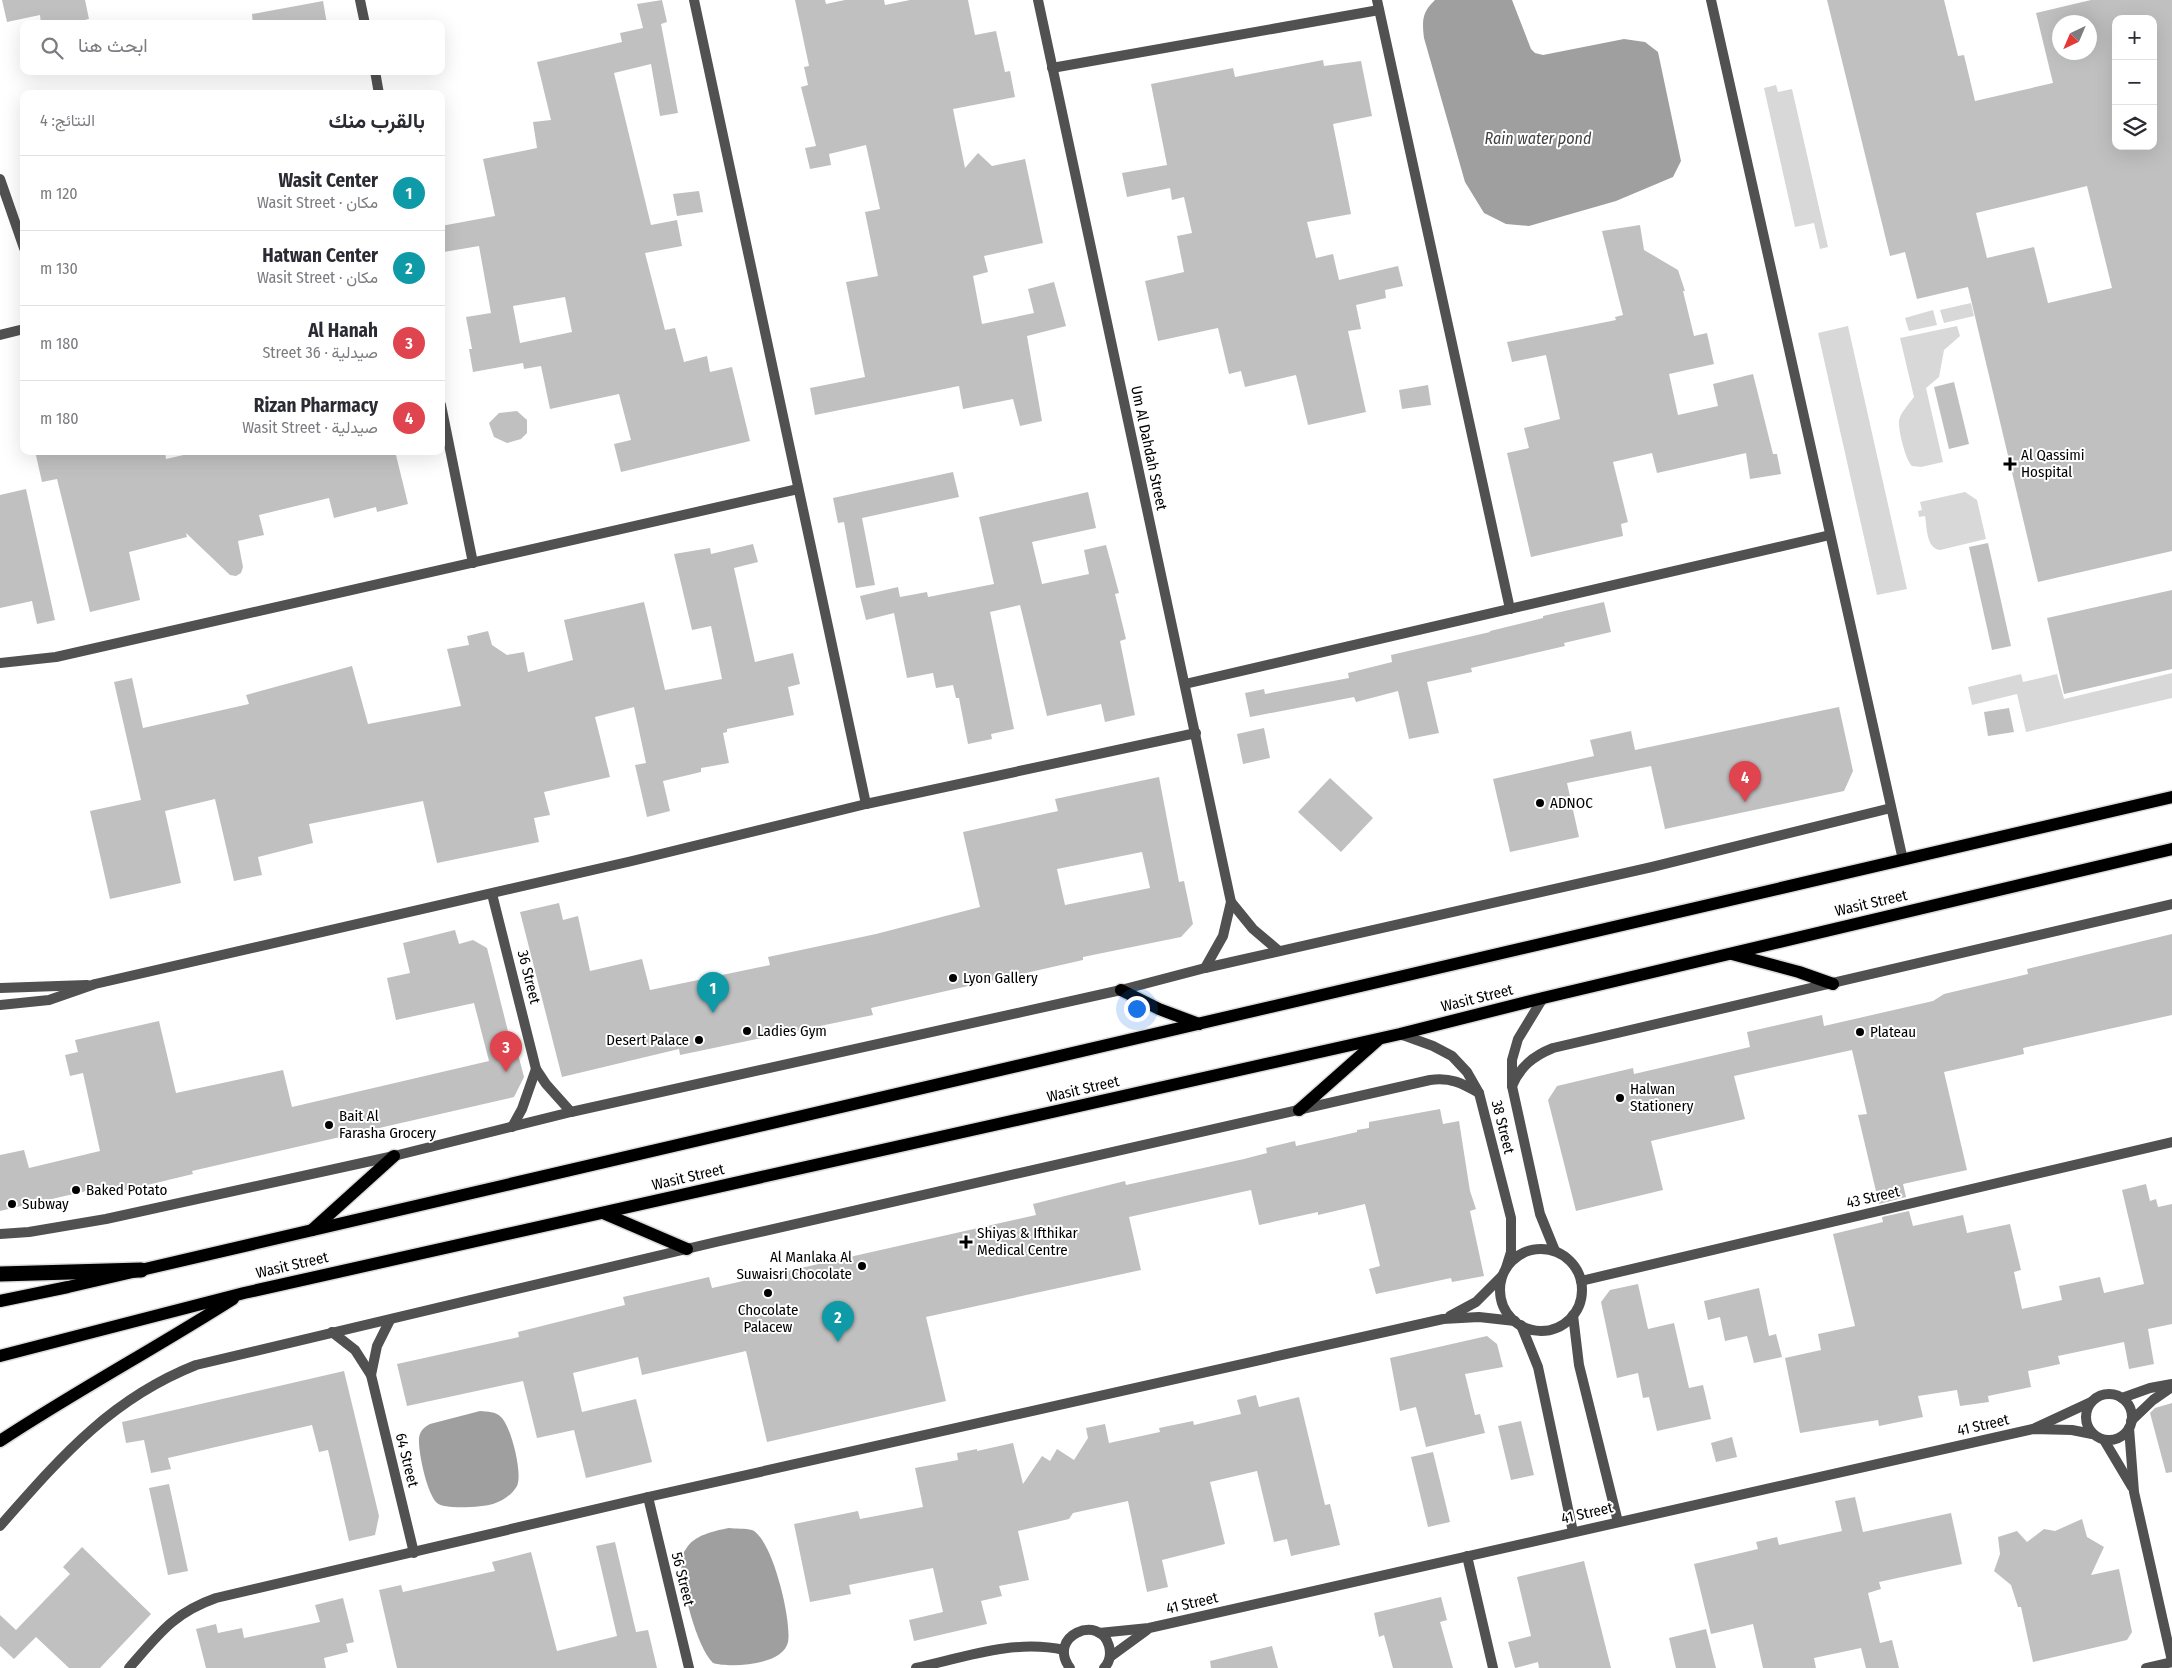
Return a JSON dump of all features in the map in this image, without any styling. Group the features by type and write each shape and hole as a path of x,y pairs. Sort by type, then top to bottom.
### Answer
{"highway":[{"path":"0,1274 141,1270"}],"main road":[{"name":"Wasit Street","path":"0,1301 141,1270 2172,797"},
{"name":"Wasit Street","path":"0,1356 244,1293 1379,1039 1730,953 2172,849"},
{"path":"1730,953 1791,969 1832,984"},
{"path":"1121,990 1159,1009 1199,1024"},
{"path":"1299,1110 1379,1039"},
{"path":"312,1230 394,1156"},
{"path":"602,1213 688,1249"},
{"path":"0,1441 50,1408 152,1350 244,1293"}],"street":[{"path":"360,0 364,20"},
{"path":"694,0 866,804"},
{"name":"Um Al Dahdah Street","path":"1038,0 1231,902 1223,936 1205,968"},
{"path":"1711,0 1903,860"},
{"path":"1052,68 1378,5 1510,609"},
{"path":"376,75 378,90"},
{"path":"0,179 20,236"},
{"path":"0,335 20,330"},
{"path":"445,425 473,563"},
{"path":"0,663 56,657 798,489"},
{"path":"1185,684 1830,535"},
{"path":"0,1005 49,1000 95,984 492,894 866,804 1196,733"},
{"path":"0,1234 28,1232 106,1219 394,1156 571,1112 678,1090 1121,990 1205,968 1652,867 1891,808"},
{"name":"36 Street","path":"492,894 536,1069 558,1099 571,1112"},
{"name":"Um Al Dahdah Street","path":"1231,902 1252,929 1279,951"},
{"path":"1512,1086 1517,1074 1527,1063 1539,1054 1553,1048 2172,904"},
{"path":"0,988 95,984"},
{"name":"38 Street","path":"1543,998 1518,1039 1512,1060 1512,1086 1540,1214 1555,1252"},
{"name":"38 Street","path":"1400,1034 1433,1046 1452,1056 1467,1072 1479,1093 1511,1218 1511,1252 1504,1272"},
{"path":"512,1127 522,1109 536,1069"},
{"path":"0,1526 81,1437 124,1402 147,1388 196,1365 688,1249 1440,1078 1459,1081 1479,1093"},
{"name":"43 Street","path":"1581,1281 2172,1142"},
{"path":"1443,1319 1476,1302 1516,1257 1528,1251 1542,1249 1555,1252 1567,1258 1575,1268 1581,1281 1581,1299 1574,1315 1579,1365 1618,1522"},
{"path":"1504,1272 1500,1292 1504,1308 1518,1323 1538,1368 1573,1532"},
{"path":"129,1668 167,1626 191,1606 216,1598 648,1497 1443,1319 1479,1317 1518,1323 1532,1330 1555,1329 1574,1315"},
{"name":"64 Street","path":"372,1375 377,1346 390,1320"},
{"name":"64 Street","path":"332,1332 355,1350 372,1375 414,1552"},
{"path":"2122,1398 2150,1388 2172,1386"},
{"path":"2146,1668 2172,1662 2134,1492 2130,1425 2130,1408 2122,1398 2109,1394 2091,1402 2085,1418 2092,1434 2110,1441 2121,1437 2130,1425 2153,1400 2172,1386"},
{"name":"41 Street","path":"1064,1650 1074,1633 1086,1629 1099,1633 1149,1628 2033,1429 2091,1402"},
{"name":"41 Street","path":"2033,1429 2072,1430 2092,1434"},
{"path":"2104,1440 2126,1474 2134,1492"},
{"name":"56 Street","path":"648,1497 689,1668"},
{"path":"1467,1556 1493,1668"},
{"name":"41 Street","path":"1110,1657 1149,1628"},
{"path":"1099,1633 1108,1643 1110,1657 1104,1668"},
{"path":"916,1668 1006,1647 1035,1645 1064,1650 1066,1663 1070,1668"}],"shaded area":[{"path":"1776,85 1778,92 1792,89 1828,247 1820,249 1814,223 1795,227 1764,88"},
{"path":"1971,303 1974,316 1944,323 1940,310"},
{"path":"1933,310 1937,325 1909,331 1905,318"},
{"path":"1848,326 1907,589 1877,595 1818,333"},
{"path":"1957,326 1960,336 1944,350 1939,377 1926,388 1943,462 1921,467 1912,466 1905,452 1899,425 1901,415 1914,397 1900,338"},
{"path":"1965,492 1977,500 1986,539 1940,550 1935,548 1928,536 1925,516 1919,517 1918,511 1922,510 1920,502"},
{"path":"2172,673 2172,698 2026,732 2017,694 1972,705 1968,687 2021,674 2023,682 2057,674 2064,699"}],"water":[{"name":"Rain water pond","path":"1435,0 1512,0 1531,49 1535,53 1543,55 1624,39 1645,42 1658,52 1681,161 1673,177 1616,201 1529,226 1506,224 1484,213 1465,182 1424,38 1425,13"},
{"path":"480,1411 491,1412 501,1417 509,1430 517,1461 517,1486 507,1497 493,1504 464,1507 441,1505 433,1498 424,1472 420,1453 420,1433 430,1424"},
{"path":"729,1528 752,1530 760,1537 774,1564 784,1600 788,1642 784,1650 766,1661 742,1665 713,1663 701,1644 691,1616 682,1573 681,1560 684,1552 699,1537"}],"building":[{"path":"2,0 85,0 89,19 41,20 40,15 7,22"},
{"path":"662,0 667,22 661,24 678,113 660,116 651,64 614,73 651,225 677,220 682,246 645,253 665,330 675,328 684,362 707,356 710,372 732,367 750,441 621,472 614,444 631,440 619,394 550,409 541,366 524,369 523,363 473,372 469,349 472,349 466,317 491,313 479,246 445,252 445,225 495,216 483,159 537,148 533,122 551,120 537,62 622,42 620,33 643,28 637,4","holes":["565,297 572,332 520,343 513,306"]},
{"path":"795,0 825,0 826,4 845,0 884,0 885,5 910,0 968,0 975,35 996,31 1005,72 1010,71 1015,97 953,109 965,168 978,153 992,166 1025,159 1043,243 984,256 988,272 973,276 982,324 1034,313 1028,289 1054,282 1066,326 1027,336 1042,421 1020,426 1013,399 963,409 959,386 815,415 810,388 865,377 846,282 878,276 865,212 880,209 866,145 829,154 831,165 810,169 805,148 816,146 801,87 808,85 804,67 809,66"},
{"path":"1827,0 1944,0 1958,56 1964,55 1975,101 2053,83 2036,13 2091,0 2172,0 2172,551 2038,582 1968,287 1917,299 1905,252 1890,256","holes":["2087,186 2112,288 2048,303 2034,247 1987,258 1976,213"]},
{"path":"323,1 326,20 253,20 252,14"},
{"path":"1323,60 1324,66 1361,61 1372,116 1333,124 1351,214 1307,222 1316,258 1333,254 1339,280 1398,266 1403,286 1385,290 1386,298 1356,305 1361,329 1348,331 1366,412 1308,425 1296,375 1245,387 1241,371 1229,374 1218,328 1158,341 1145,281 1184,272 1177,236 1192,233 1184,197 1172,200 1170,188 1127,197 1122,173 1167,165 1151,84 1233,68 1235,77"},
{"path":"699,191 703,212 677,216 673,194"},
{"path":"1640,225 1644,250 1678,270 1685,291 1683,291 1694,336 1707,333 1714,364 1669,374 1678,415 1718,406 1713,384 1753,374 1773,454 1777,454 1781,474 1750,479 1746,453 1657,473 1652,453 1613,462 1628,522 1621,524 1623,536 1531,557 1507,453 1529,448 1524,428 1560,419 1546,355 1512,362 1507,342 1616,320 1615,317 1623,315 1602,231"},
{"path":"1954,382 1969,444 1949,449 1934,387"},
{"path":"1428,385 1431,405 1402,409 1399,390"},
{"path":"517,411 527,420 527,433 521,439 507,443 494,437 489,423 499,413"},
{"path":"36,455 166,455 166,459 184,455 396,455 408,504 377,512 376,507 334,518 329,498 259,515 264,535 238,541 243,567 241,573 236,576 230,575 186,533 187,537 129,552 140,600 90,612 57,479 42,482"},
{"path":"953,472 959,497 862,518 875,585 856,588 844,522 838,523 833,498"},
{"path":"26,489 55,620 37,624 32,601 0,608 0,495"},
{"path":"1088,492 1096,528 1032,542 1042,584 1089,574 1084,550 1106,545 1119,593 1115,594 1126,639 1120,641 1135,715 1105,722 1101,704 1047,716 1020,605 990,612 1014,729 991,734 992,739 968,744 959,698 956,698 953,685 936,688 933,673 907,678 894,613 866,620 860,596 898,587 900,597 927,592 928,597 994,584 979,517"},
{"path":"1988,543 2011,646 1992,650 1969,547"},
{"path":"753,544 758,562 734,568 755,662 793,653 800,684 788,687 794,715 727,729 727,732 723,733 729,763 701,768 701,772 663,781 670,811 647,817 635,765 646,763 634,707 595,717 610,777 544,792 550,815 534,818 539,842 437,863 423,801 309,824 313,843 258,857 262,875 234,881 215,799 165,811 181,883 110,899 90,811 141,800 114,682 132,678 143,728 249,704 246,695 352,666 368,724 461,706 447,649 469,645 467,636 488,631 492,645 507,655 524,652 528,672 573,660 564,620 644,602 665,690 722,679 711,626 692,630 674,554 710,548 711,554"},
{"path":"2172,590 2172,669 2064,694 2047,618"},
{"path":"1604,602 1611,632 1564,643 1565,646 1471,668 1472,672 1427,682 1439,733 1409,739 1398,691 1356,702 1354,697 1250,717 1245,693 1264,689 1265,694 1349,678 1348,673 1392,662 1391,655 1490,632 1543,618 1543,616"},
{"path":"1839,707 1853,771 1844,791 1665,829 1651,766 1567,783 1579,837 1510,852 1493,779 1594,756 1590,740 1631,731 1635,750"},
{"path":"2009,708 2014,732 1988,736 1984,712"},
{"path":"1264,728 1270,758 1243,764 1237,734"},
{"path":"1159,777 1179,882 1184,881 1193,924 1181,937 1083,957 1083,960 871,1008 873,1015 680,1055 679,1049 562,1077 520,912 559,903 563,920 578,916 590,971 642,959 650,990 770,965 768,957 876,934 980,907 963,832 1058,811 1055,799","holes":["1142,852 1150,888 1065,905 1057,869"]},
{"path":"1330,778 1373,818 1341,852 1298,812"},
{"path":"455,930 459,944 473,940 487,948 514,1055 518,1054 524,1077 514,1097 192,1171 193,1174 110,1194 108,1186 0,1211 0,1155 24,1150 29,1168 100,1151 83,1073 70,1076 65,1055 78,1052 75,1040 159,1021 176,1093 283,1070 292,1107 489,1061 474,1003 396,1020 387,978 410,973 403,943"},
{"path":"2172,934 2172,1015 2023,1048 2024,1054 1944,1072 1967,1170 1903,1184 1906,1197 1879,1204 1858,1115 1867,1114 1852,1050 1734,1076 1745,1119 1651,1141 1663,1190 1576,1211 1548,1100 1557,1086 1633,1068 1634,1074 1750,1047 1747,1032 1822,1015 1824,1026 1933,1001 1944,994 2028,974 2027,969"},
{"path":"1440,1109 1443,1124 1459,1121 1470,1191 1476,1209 1470,1211 1484,1276 1452,1282 1451,1278 1376,1294 1369,1269 1380,1266 1365,1204 1318,1215 1318,1212 1259,1225 1251,1190 1129,1217 1141,1270 926,1317 946,1401 767,1442 746,1351 642,1375 638,1357 573,1373 582,1412 636,1399 652,1462 586,1478 574,1430 537,1438 523,1381 407,1406 397,1364 519,1337 518,1332 625,1305 623,1297 709,1277 712,1288 1036,1215 1033,1204 1125,1181 1126,1185 1244,1159 1267,1153 1266,1148 1295,1141 1296,1146 1357,1132 1357,1130 1369,1128 1369,1122"},
{"path":"2146,1184 2150,1201 2156,1199 2158,1207 2172,1204 2172,1324 2148,1329 2154,1364 2129,1369 2124,1342 2058,1356 2060,1364 2028,1371 2031,1387 1988,1396 1989,1402 1960,1406 1957,1390 1918,1396 1923,1417 1879,1426 1878,1420 1800,1433 1785,1358 1821,1350 1818,1334 1855,1326 1833,1234 1883,1222 1882,1217 1909,1211 1913,1226 1963,1215 1967,1233 2010,1224 2021,1270 2014,1272 2022,1309 2062,1300 2059,1286 2100,1277 2104,1293 2144,1284 2122,1190"},
{"path":"1638,1284 1648,1329 1674,1323 1689,1388 1703,1385 1711,1419 1657,1431 1649,1397 1643,1398 1638,1373 1617,1378 1601,1302 1610,1290"},
{"path":"1759,1288 1769,1336 1776,1334 1782,1357 1754,1363 1747,1336 1725,1341 1720,1317 1708,1320 1704,1301"},
{"path":"1487,1336 1497,1344 1503,1367 1465,1374 1475,1415 1480,1414 1485,1433 1426,1447 1416,1407 1400,1411 1390,1358"},
{"path":"344,1371 379,1516 375,1535 349,1541 328,1450 319,1452 312,1425 168,1458 171,1469 151,1473 144,1440 126,1443 122,1422"},
{"path":"1256,1395 1259,1407 1299,1397 1325,1505 1330,1504 1340,1545 1291,1556 1287,1539 1274,1542 1257,1471 1210,1482 1225,1544 1162,1560 1168,1587 1147,1592 1128,1501 1073,1513 1069,1519 1018,1531 1029,1580 999,1586 1002,1596 981,1601 987,1624 914,1641 909,1620 943,1612 933,1568 849,1585 851,1594 810,1602 794,1524 858,1511 860,1519 923,1507 915,1468 958,1460 957,1453 977,1449 977,1451 1013,1443 1023,1484 1042,1456 1050,1461 1057,1449 1074,1460 1088,1438 1086,1428 1105,1424 1109,1443 1160,1432 1159,1428 1193,1421 1194,1425 1241,1414 1237,1400"},
{"path":"2172,1403 2172,1472 2166,1473 2150,1413 2155,1408"},
{"path":"1521,1421 1534,1475 1511,1480 1498,1426"},
{"path":"1732,1437 1737,1457 1716,1462 1711,1443"},
{"path":"1433,1452 1450,1522 1428,1527 1411,1457"},
{"path":"169,1484 188,1571 168,1575 149,1488"},
{"path":"1855,1497 1863,1532 1951,1513 1962,1564 1879,1582 1881,1589 1868,1593 1880,1643 1892,1640 1899,1668 1866,1668 1861,1648 1814,1658 1816,1668 1763,1668 1753,1624 1711,1634 1694,1564 1758,1549 1756,1542 1777,1537 1779,1545 1842,1531 1835,1501"},
{"path":"2082,1519 2087,1537 2104,1547 2091,1575 2119,1569 2132,1632 2127,1640 2033,1662 2021,1607 2018,1607 2011,1585 1994,1571 2000,1554 1998,1537 2017,1531 2027,1542 2044,1529 2055,1531"},
{"path":"615,1542 636,1632 648,1630 657,1668 397,1668 379,1590 401,1585 403,1592 495,1571 492,1562 531,1552 557,1651 617,1636 596,1546"},
{"path":"82,1547 151,1614 100,1668 69,1668 36,1637 14,1659 0,1646 0,1615 16,1630 70,1574 63,1567"},
{"path":"1584,1561 1611,1668 1539,1668 1538,1662 1515,1668 1508,1642 1531,1636 1517,1577"},
{"path":"1441,1597 1447,1620 1440,1622 1453,1668 1393,1668 1384,1635 1379,1637 1374,1613"},
{"path":"343,1598 354,1642 346,1644 348,1652 324,1658 326,1668 206,1668 196,1629 216,1624 218,1633 242,1628 244,1638 320,1622 315,1605"},
{"path":"1706,1629 1716,1668 1676,1668 1669,1638"},
{"path":"1272,1646 1278,1668 1211,1668 1210,1661"}],"place":[{"name":"Al Qassimi Hospital","path":"2010,464"},
{"name":"Rizan Pharmacy","path":"1745,802"},
{"name":"ADNOC","path":"1540,803"},
{"name":"Lyon Gallery","path":"953,978"},
{"name":"Wasit Center","path":"713,1013"},
{"name":"Ladies Gym","path":"747,1031"},
{"name":"Plateau","path":"1860,1032"},
{"name":"Desert Palace","path":"699,1040"},
{"name":"Al Hanah","path":"506,1072"},
{"name":"Halwan Stationery","path":"1620,1098"},
{"name":"Bait Al Farasha Grocery","path":"329,1125"},
{"name":"Baked Potato","path":"76,1190"},
{"name":"Subway","path":"12,1204"},
{"name":"Shiyas & Ifthikar Medical Centre","path":"966,1242"},
{"name":"Al Manlaka Al Suwaisri Chocolate","path":"862,1266"},
{"name":"Chocolate Palacew","path":"768,1293"},
{"name":"Hatwan Center","path":"838,1342"}]}
